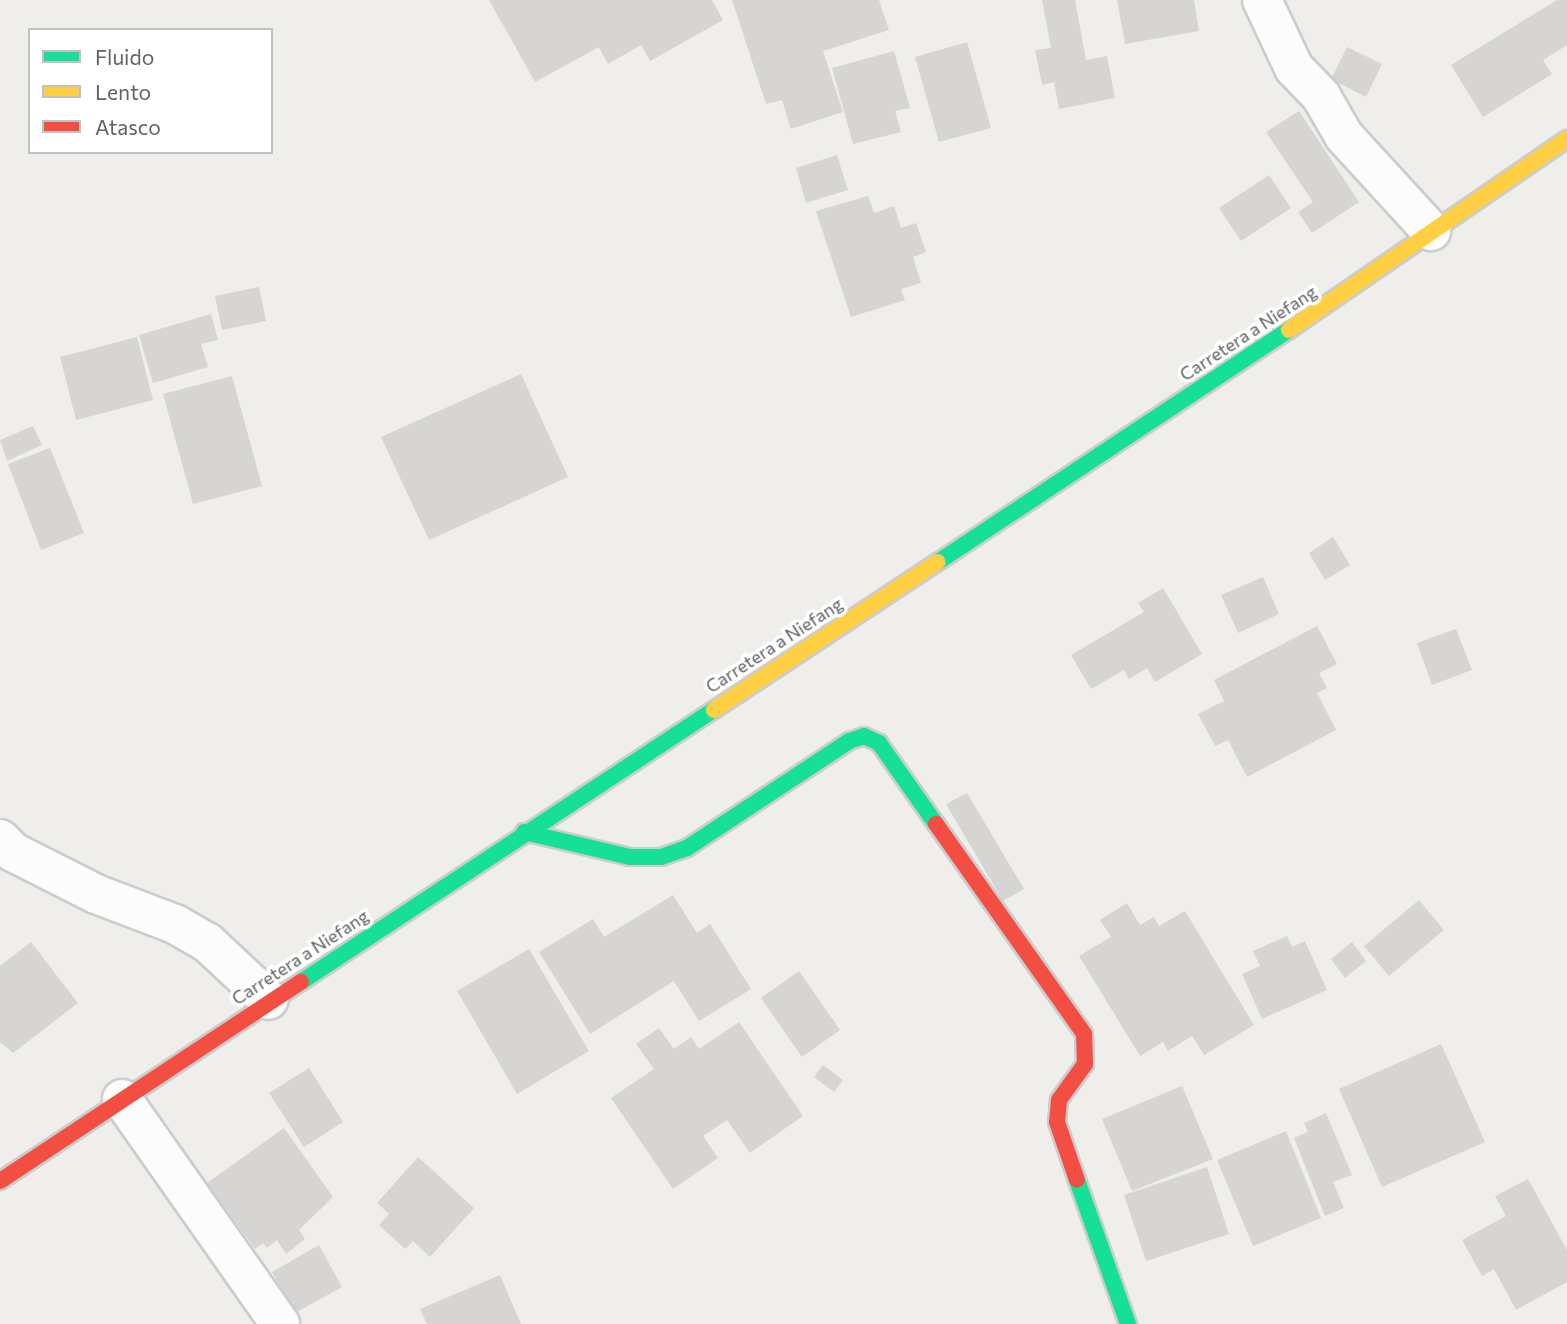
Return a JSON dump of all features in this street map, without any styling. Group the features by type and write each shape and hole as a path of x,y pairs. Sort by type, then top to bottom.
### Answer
{"main road":[{"name":"Carretera a Niefang","path":"0,1181 269,1000 1321,309 1567,139"},
{"path":"524,832 630,857 661,858 687,848 849,741 863,736 878,743 1084,1034 1085,1064 1059,1100 1057,1122 1128,1324"}],"street":[{"path":"1262,0 1294,68 1321,96 1344,136 1431,231"},
{"path":"0,839 13,852 96,894 174,924 208,943 269,1000"},
{"path":"122,1099 280,1324"}],"building":[{"path":"489,0 712,0 723,20 650,61 641,45 608,64 599,47 535,82"},
{"path":"732,0 879,0 889,30 823,51 843,112 791,129 782,100 766,104"},
{"path":"1042,0 1075,0 1086,60 1107,56 1115,98 1059,109 1054,82 1042,85 1035,50 1051,48"},
{"path":"1117,0 1194,0 1199,31 1125,44"},
{"path":"1557,0 1567,0 1567,45 1543,60 1552,74 1483,117 1451,65"},
{"path":"967,42 991,128 939,142 915,57"},
{"path":"1347,47 1382,64 1366,97 1331,79"},
{"path":"894,51 910,108 895,111 901,132 853,144 832,68"},
{"path":"1299,111 1359,202 1312,233 1298,212 1313,202 1266,132"},
{"path":"837,155 848,190 806,203 796,168"},
{"path":"1269,175 1291,208 1241,241 1219,208"},
{"path":"868,196 874,213 894,206 901,228 916,223 926,252 913,257 921,283 901,289 905,300 851,317 816,211"},
{"path":"259,287 266,321 222,330 215,296"},
{"path":"211,314 218,340 201,344 208,367 153,383 139,335"},
{"path":"137,337 153,400 76,420 60,357"},
{"path":"521,374 568,477 429,540 381,437"},
{"path":"232,376 262,486 193,504 163,394"},
{"path":"33,426 42,445 7,461 0,440"},
{"path":"50,448 84,533 41,550 8,464"},
{"path":"1333,537 1350,565 1325,580 1309,553"},
{"path":"1263,577 1279,614 1238,633 1221,595"},
{"path":"1163,588 1202,654 1155,682 1147,668 1129,679 1124,670 1091,689 1071,655 1144,612 1138,603"},
{"path":"1317,626 1337,664 1319,673 1327,688 1317,693 1336,730 1247,777 1228,740 1215,746 1198,714 1224,701 1214,680"},
{"path":"1456,629 1472,670 1432,685 1417,643"},
{"path":"967,793 1024,889 1003,901 946,804"},
{"path":"673,895 697,933 710,924 751,989 699,1021 674,981 590,1034 539,952 593,919 604,937"},
{"path":"1419,900 1444,930 1389,976 1364,946"},
{"path":"1127,903 1140,925 1154,917 1159,926 1185,911 1254,1025 1204,1055 1192,1036 1168,1051 1163,1042 1140,1056 1079,956 1111,937 1100,920"},
{"path":"1287,936 1292,947 1305,941 1327,990 1262,1019 1242,974 1260,966 1253,951"},
{"path":"31,942 78,1003 13,1053 0,1042 0,966"},
{"path":"1352,942 1366,961 1345,978 1331,959"},
{"path":"529,949 589,1051 517,1094 457,991"},
{"path":"799,971 840,1030 802,1057 761,998"},
{"path":"739,1022 803,1116 750,1153 727,1120 703,1136 718,1158 673,1189 611,1098 654,1069 636,1044 659,1028 674,1049 691,1037 699,1049"},
{"path":"1441,1044 1485,1142 1382,1187 1339,1089"},
{"path":"823,1065 843,1080 834,1092 814,1077"},
{"path":"309,1068 343,1122 304,1147 269,1093"},
{"path":"1182,1086 1213,1159 1132,1191 1102,1119"},
{"path":"1326,1113 1352,1175 1333,1182 1344,1208 1325,1216 1294,1138 1308,1132 1304,1123"},
{"path":"284,1128 333,1197 299,1230 305,1239 286,1254 277,1240 267,1248 263,1243 255,1249 207,1183"},
{"path":"1286,1131 1321,1218 1253,1246 1217,1160"},
{"path":"418,1157 474,1208 430,1257 413,1241 405,1249 379,1225 389,1214 377,1203"},
{"path":"1207,1167 1229,1234 1146,1261 1124,1195"},
{"path":"1528,1179 1567,1250 1567,1282 1516,1310 1494,1269 1482,1276 1462,1240 1506,1216 1495,1196"},
{"path":"319,1245 342,1287 295,1313 272,1272"},
{"path":"500,1275 521,1324 427,1324 420,1309"}],"traffic: fast":[{"path":"938,562 1289,330"},
{"path":"301,982 714,710"},
{"path":"524,832 630,857 661,857 687,848 849,741 864,736 879,743 936,824"},
{"path":"1077,1180 1128,1324"}],"traffic: slow":[{"path":"1289,330 1567,139"},
{"path":"714,710 938,562"}],"traffic: jam":[{"path":"936,824 1084,1034 1085,1064 1059,1100 1057,1122 1077,1180"},
{"path":"0,1181 301,982"}]}
